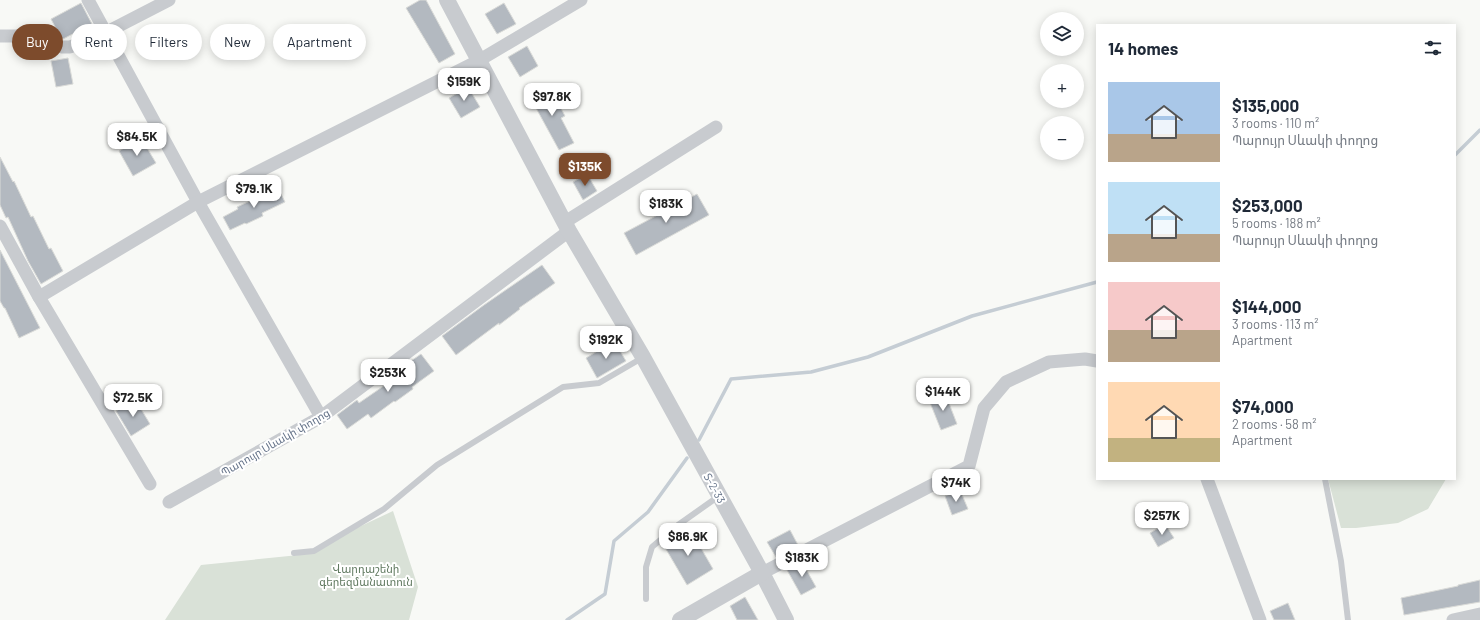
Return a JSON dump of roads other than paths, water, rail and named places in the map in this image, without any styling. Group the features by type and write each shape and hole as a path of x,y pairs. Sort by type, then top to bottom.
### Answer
{"street":[{"path":"88,0 100,24"},
{"path":"122,24 169,0"},
{"name":"Տ-2-33","path":"447,0 478,61 567,226 643,357 762,573 786,620"},
{"path":"39,297 198,202 478,61 581,0"},
{"path":"0,36 18,36 62,47 71,47"},
{"path":"120,60 198,202 320,417"},
{"name":"Պարույր Սևակի փողոց","path":"169,502 320,417 567,226 716,127"},
{"path":"0,226 39,297 150,484"},
{"path":"680,620 762,573 969,466 984,408 1006,382 1049,362 1085,359 1096,361"},
{"path":"1207,480 1260,620"},
{"path":"1453,620 1480,614"}],"lane":[{"path":"294,553 314,551 378,513 437,465 562,387 599,383 643,357"},
{"path":"1325,480 1341,561 1348,620"},
{"path":"646,599 646,567 652,547 678,524 720,496"}],"waterway":[{"path":"1456,154 1480,130"},
{"path":"699,440 731,379 811,372 868,357 972,316 1096,282"},
{"path":"567,620 605,594 614,541 648,512 687,458"}],"park label":[{"name":"Վարդաշենի գերեզմանատուն","path":"366,574"}]}
